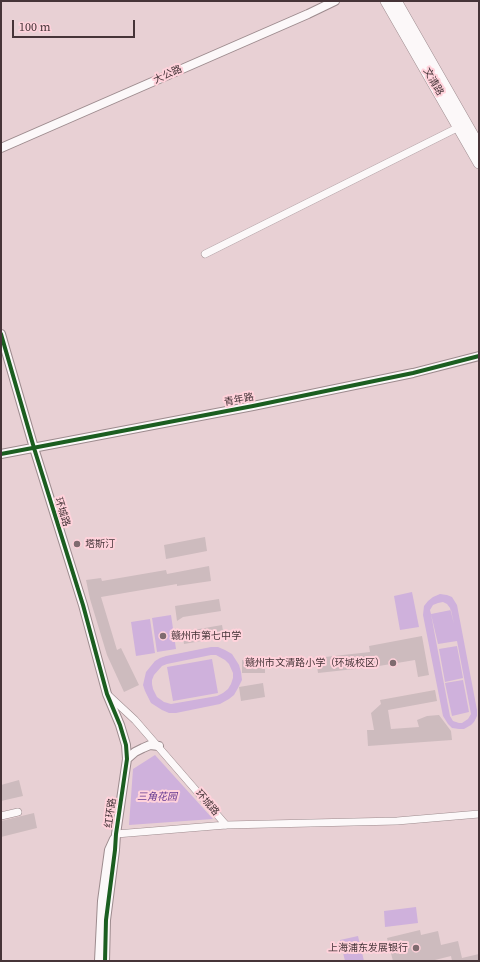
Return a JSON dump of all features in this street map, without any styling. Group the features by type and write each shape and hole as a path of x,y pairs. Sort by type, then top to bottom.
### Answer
{"main road":[{"name":"文清路","path":"386,1 479,163"},
{"name":"文清路","path":"396,1 479,146"}],"street":[{"name":"大公路","path":"1,148 335,1"},
{"path":"205,254 459,127"},
{"name":"环城路","path":"1,334 107,694 135,720 159,746 226,825 397,821 479,814"},
{"name":"青年路","path":"1,454 253,406 406,374 479,356"},
{"name":"红环路","path":"105,961 106,920 116,850 116,834 126,760 126,745 107,694"},
{"path":"126,760 142,748 150,745 159,746"},
{"path":"1,816 18,812"},
{"path":"116,834 226,825"},
{"name":"红环路","path":"99,961 102,901 110,850 116,834"}],"green space":[{"path":"412,592 419,627 400,630 394,596"},
{"path":"440,594 452,597 457,605 477,710 477,716 474,722 464,729 452,728 443,716 423,615 424,606 428,601","holes":["443,602 447,604 451,610 431,614 430,610 433,605","431,614 438,644 457,641 471,714 468,719 462,723 453,721 450,716"]},
{"path":"171,615 176,649 157,652 152,618"},
{"path":"150,619 155,653 136,656 131,622"},
{"path":"457,646 463,678 445,682 439,649"},
{"path":"218,647 232,654 239,665 242,680 234,695 220,704 176,713 169,713 151,703 143,685 146,672 155,661 166,656","holes":["216,655 229,664 233,673 231,684 223,693 217,696 171,704 164,702 157,697 153,689 152,680 154,675 162,666"]},
{"path":"212,659 218,693 173,701 167,667"},
{"path":"463,680 469,712 452,716 445,683"},
{"name":"三角花园","path":"155,755 213,819 129,825 133,769"},
{"path":"416,907 418,923 385,927 384,911"},
{"path":"358,936 364,961 345,961 340,940"}],"building":[{"path":"205,537 207,551 166,559 164,545"},
{"path":"209,566 211,581 177,586 177,584 101,597 117,650 121,648 139,685 124,692 107,655 90,599 86,580 101,578 102,581 166,570 167,574"},
{"path":"219,599 221,611 183,617 177,621 175,606"},
{"path":"222,625 224,637 184,644 182,632"},
{"path":"422,636 429,675 418,677 415,660 373,667 318,673 316,658 370,652 369,646"},
{"path":"242,660 265,660 265,673 242,673"},
{"path":"263,683 265,697 241,701 239,687"},
{"path":"435,690 437,701 388,710 391,729 419,727 417,720 427,716 439,715 451,731 452,740 368,746 367,730 374,730 371,713 381,704 380,700"},
{"path":"19,780 23,796 1,801 1,785"},
{"path":"34,813 37,828 1,837 1,821"},
{"name":"上海浦东发展银行","path":"420,930 421,935 438,931 441,945 458,941 462,958 479,954 479,961 452,961 451,956 431,961 393,961 387,938"}],"cycle path":[{"path":"1,334 34,448 83,605 107,694 120,725 126,745 127,759 116,834 106,920 105,961"},
{"path":"1,454 253,406 413,373 479,356"}],"place":[{"name":"塔斯汀","path":"77,544"},
{"name":"赣州市第七中学","path":"163,636"},
{"name":"赣州市文清路小学（环城校区）","path":"393,663"},
{"name":"上海浦东发展银行","path":"416,948"}]}
